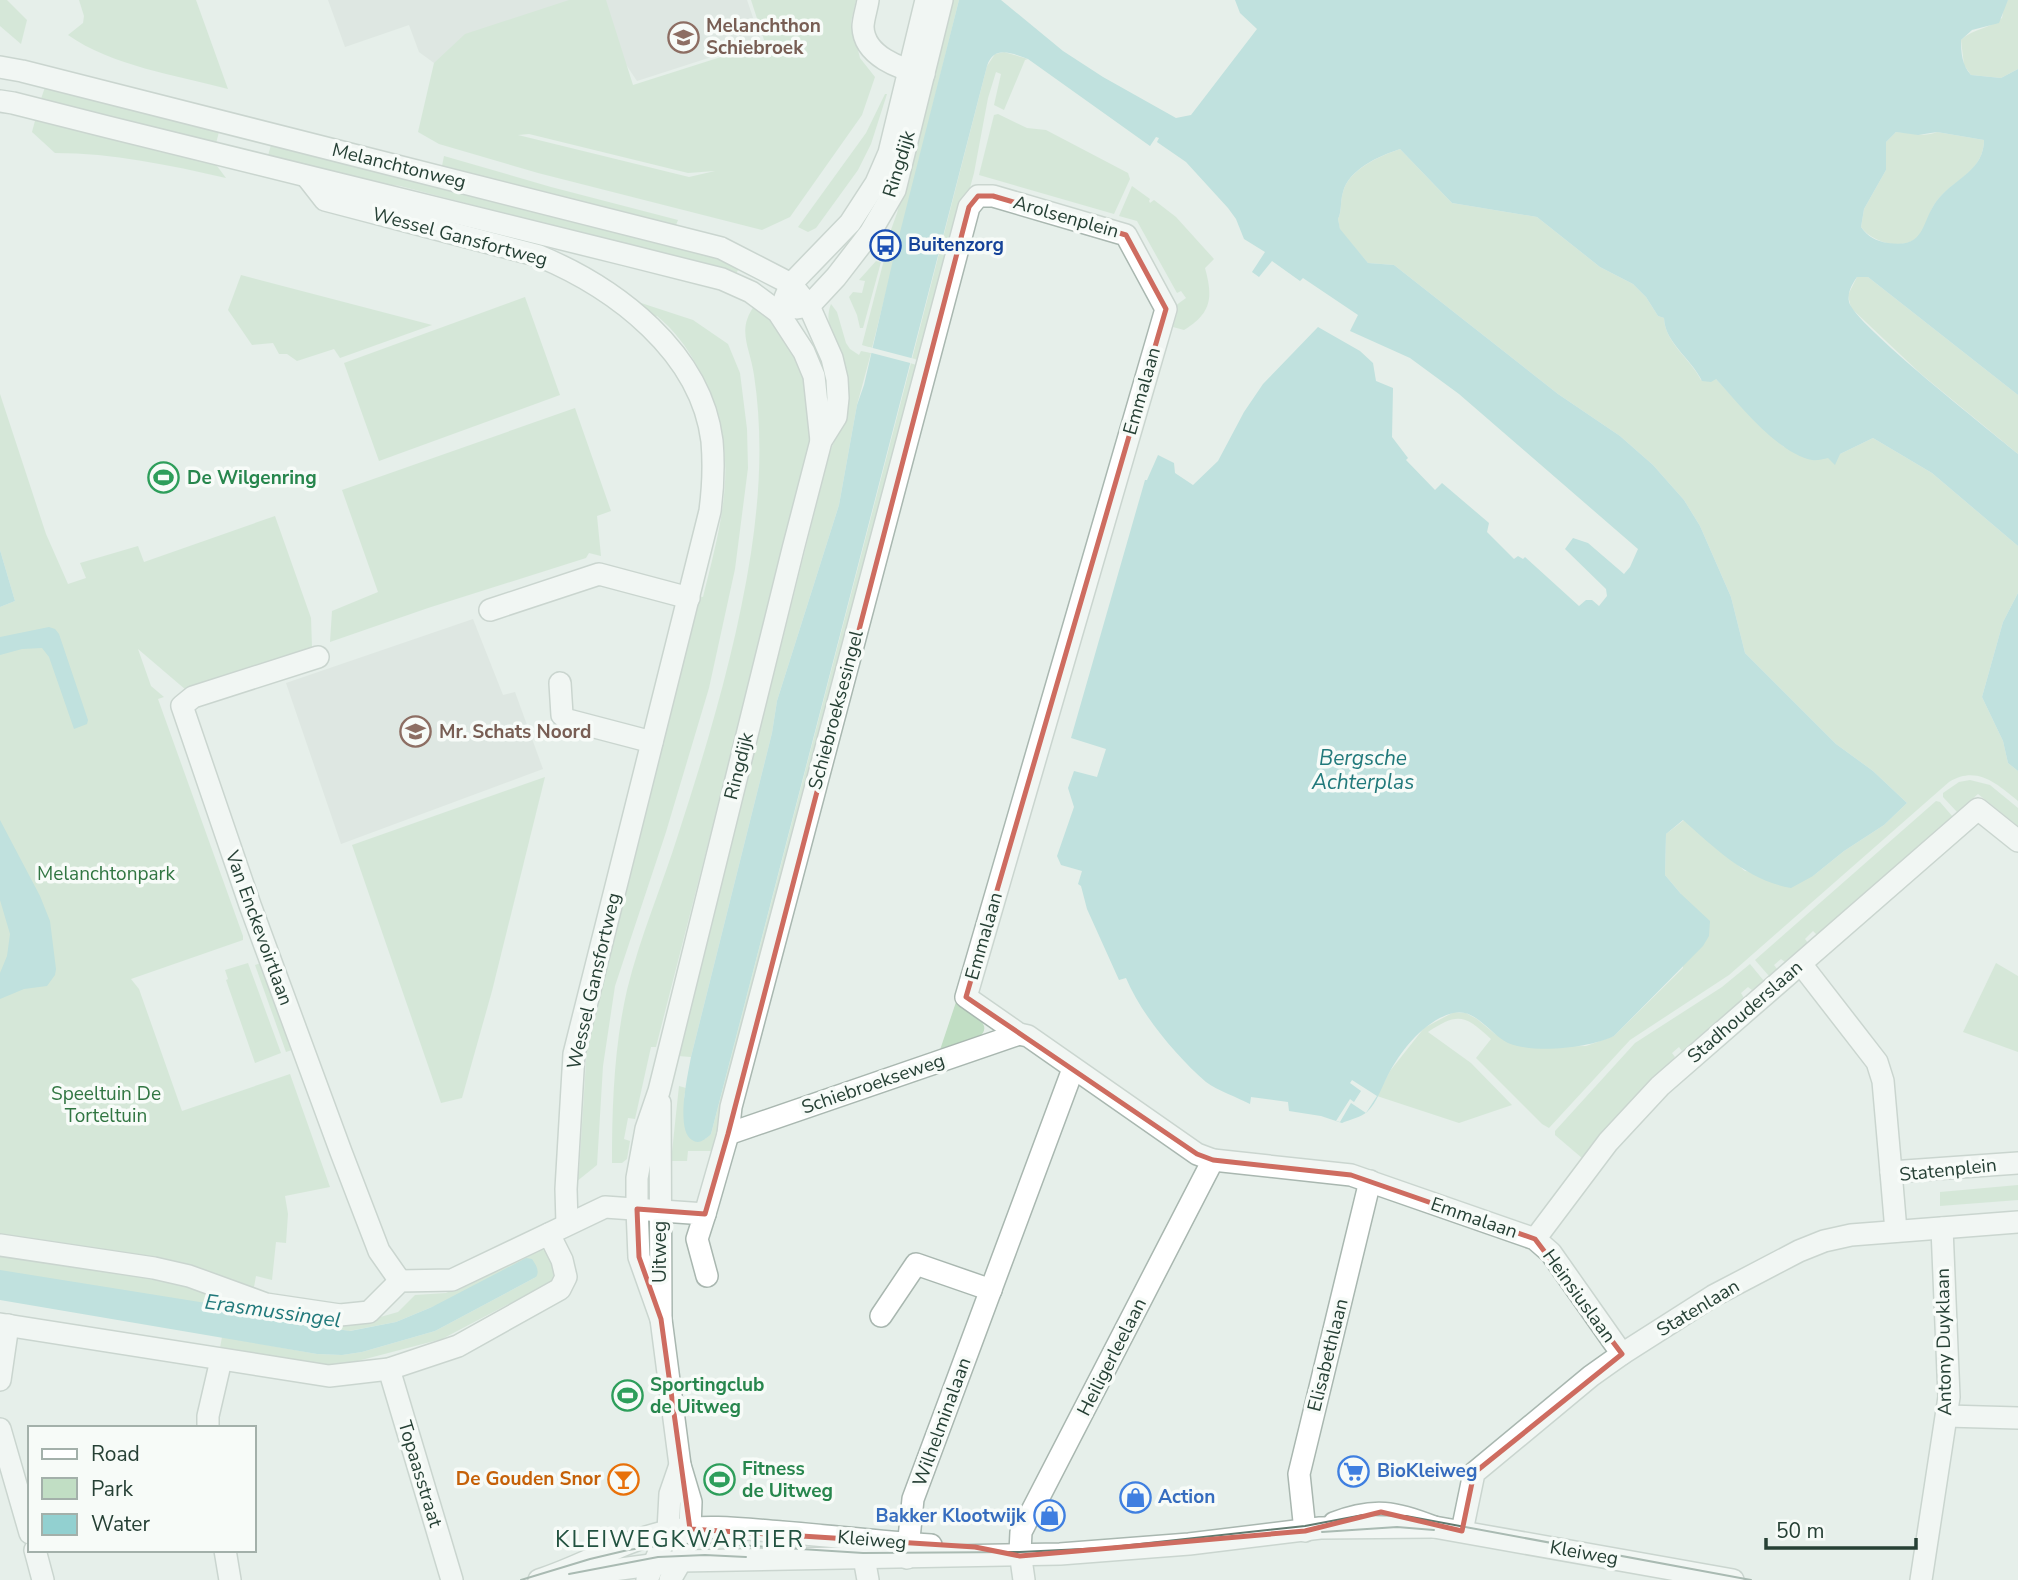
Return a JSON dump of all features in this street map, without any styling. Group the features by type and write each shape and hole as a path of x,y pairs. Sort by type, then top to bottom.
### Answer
{"street":[{"path":"868,0 863,29 876,55 916,73"},
{"name":"Ringdijk","path":"809,306 863,243 895,190 926,0"},
{"name":"Ringdijk","path":"821,441 814,376 804,352 778,312 791,284 850,223 876,183 943,0"},
{"name":"Melanchtonweg","path":"0,67 721,248 791,284"},
{"name":"Melanchtonweg","path":"0,101 722,279 751,292 778,312"},
{"name":"Wessel Gansfortweg","path":"307,177 325,200 539,256 564,267 614,297 664,342 684,368 707,419 712,440 711,501 574,1054 566,1189 558,1229"},
{"name":"Arolsenplein","path":"968,208 978,197 993,196 1126,234 1166,309"},
{"name":"Schiebroeksesingel","path":"705,1214 968,208"},
{"name":"Ringdijk","path":"637,1209 637,1178 646,1129 659,1091 821,441 836,417 837,379 824,337 809,306 791,284"},
{"path":"778,312 809,306"},
{"name":"Emmalaan","path":"1166,309 966,997 1197,1154 1213,1160 1351,1175 1535,1239"},
{"path":"490,610 599,574 689,598"},
{"name":"Van Enckevoirtlaan","path":"318,657 193,697 182,706 250,905 341,1152 379,1251 400,1281"},
{"path":"560,683 562,715 568,720 652,742"},
{"name":"Stadhouderslaan","path":"1535,1239 1608,1142 1660,1086 1978,808 2018,841"},
{"path":"1801,964 1877,1062 1883,1081 1891,1172"},
{"name":"Schiebroekseweg","path":"728,1134 1019,1034"},
{"name":"Wilhelminalaan","path":"908,1550 913,1499 1073,1069"},
{"name":"Ringdijk","path":"659,1091 662,1141 660,1210"},
{"name":"Heiligerleelaan","path":"1024,1580 1020,1556 1021,1532 1213,1160"},
{"name":"Statenplein","path":"1896,1231 1891,1172 2018,1163"},
{"name":"Elisabethlaan","path":"1313,1529 1299,1474 1370,1181"},
{"path":"0,1245 154,1268 189,1276 267,1304 340,1315 369,1312 400,1281 452,1280 605,1206 660,1210"},
{"name":"Uitweg","path":"637,1209 639,1257 661,1319"},
{"name":"Uitweg","path":"670,1580 681,1561 690,1529 691,1502 680,1465 661,1319 660,1210 705,1214 697,1239 707,1276"},
{"name":"Statenlaan","path":"1462,1531 1474,1473 1591,1376 1713,1296 1799,1251 1824,1241 1851,1235 2018,1222"},
{"name":"Antony Duyklaan","path":"1922,1580 1949,1397 1942,1228"},
{"path":"0,1380 4,1324 329,1376 389,1369 458,1346 560,1289 566,1277 558,1229"},
{"name":"Heinsiuslaan","path":"1535,1239 1551,1253 1622,1354"},
{"path":"881,1316 916,1264 991,1290"},
{"path":"208,1426 222,1360"},
{"name":"Topaasstraat","path":"389,1369 452,1580"},
{"path":"1947,1416 2018,1418"},
{"path":"0,1429 28,1526"},
{"name":"Uitweg","path":"651,1571 668,1531 670,1494 680,1465"},
{"name":"Kleiweg","path":"572,1576 590,1559 668,1531 690,1529 741,1529 862,1548 908,1550 975,1547 1020,1556 1189,1544 1313,1529 1434,1527 1661,1574 1733,1580"},
{"path":"862,1548 868,1580"},
{"name":"Kleiweg","path":"539,1580 606,1571 651,1571 681,1561 862,1548"},
{"path":"36,1552 43,1580"},
{"path":"225,1552 230,1580"}],"highlighted area":[{"path":"978,196 993,196 1126,235 1166,309 966,997 1197,1154 1213,1160 1351,1175 1535,1239 1622,1354 1474,1473 1462,1531 1381,1512 1305,1531 1020,1556 975,1547 690,1529 661,1319 639,1257 637,1209 705,1214 969,207"}],"shaded area":[{"name":"Melanchthon Schiebroek","path":"328,0 747,0 761,41 637,81 605,33 454,64 434,63 419,52 409,25 345,47"},
{"name":"Mr. Schats Noord","path":"473,619 503,695 515,692 543,769 341,844 286,683"}],"green space":[{"path":"0,0 7,0 27,20 21,44 0,26"},
{"path":"79,0 196,0 228,89 124,62 85,46 68,35 83,23 84,16"},
{"path":"569,0 606,0 633,85 765,43 751,0 856,0 851,22 860,58 875,77 862,115 790,217 762,230 538,173 439,144 418,132 434,63 465,34","holes":["529,134 688,173 715,171 689,177 518,135"]},
{"path":"952,0 959,0 872,348 862,345 890,246 886,244 897,213"},
{"path":"2008,0 2018,0 2018,69 2001,78 1971,75 1964,65 1961,40 2002,18"},
{"path":"1004,52 1028,59 1025,60 1004,110 994,105 1001,74 996,72 988,98 974,173 923,360 912,359 987,66 995,54"},
{"path":"45,87 219,132 215,147 40,102"},
{"path":"885,94 871,144 858,170 816,228 808,232 798,227 866,133"},
{"path":"998,114 1027,128 1046,130 1128,173 1130,179 1114,214 979,175 994,115"},
{"path":"36,117 214,162 226,178 120,157 55,153 32,132"},
{"path":"1896,132 1922,135 1937,132 1984,140 1979,160 1936,202 1926,225 1916,239 1891,244 1874,238 1861,227 1864,209 1886,170 1886,142"},
{"path":"271,145 740,266 736,274 400,186 357,181 267,159"},
{"path":"1400,149 1452,203 1537,217 1600,267 1633,284 1646,297 1658,316 1664,318 1665,327 1673,343 1701,380 1716,379 1757,423 1784,447 1840,454 1873,438 1932,473 2018,546 2018,593 2003,622 1982,697 2003,741 2008,763 2018,771 2018,801 1994,783 1978,776 1959,777 1949,782 1729,975 1630,1040 1549,1128 1476,1058 1491,1039 1468,1021 1461,1019 1447,1021 1428,1032 1471,1063 1512,1105 1459,1123 1377,1096 1390,1071 1424,1028 1454,1012 1466,1013 1495,1034 1528,1047 1586,1046 1614,1036 1683,968 1681,894 1665,875 1666,834 1684,820 1745,871 1813,876 1844,851 1884,825 1907,803 1873,771 1836,744 1745,653 1731,597 1700,526 1684,500 1653,465 1620,436 1558,394 1394,265 1368,263 1340,230 1338,219 1346,184 1358,170"},
{"path":"444,156 678,220 676,225 442,166"},
{"path":"1132,186 1150,199 1150,203 1154,200 1176,217 1214,259 1205,268 1209,288 1208,304 1200,317 1184,330 1173,327 1177,313 1175,306 1186,298 1181,291 1177,293 1137,221 1119,216"},
{"path":"876,261 881,262 863,328 860,328 849,297 853,292 862,293 865,281 859,280"},
{"path":"241,275 432,325 340,358 334,349 297,361 287,354 279,354 273,343 252,345 228,310"},
{"path":"1857,277 1868,277 2018,395 2018,454 1921,374 1851,308 1848,295"},
{"path":"525,297 560,395 379,461 344,363"},
{"path":"635,301 693,320 728,344 740,373 747,429 748,468 735,569 709,688 666,832 615,986 603,1066 597,1165 571,1186 572,1173 579,1172 587,1046 605,977 598,975 695,595 703,597 717,537 725,480 725,452 720,424 711,395 697,366 669,327 657,316 651,321"},
{"path":"831,304 837,312 850,349 859,355 861,351 871,353 857,405 839,505 777,701 772,733 691,1057 678,1056 830,451 844,410 846,378 830,328"},
{"path":"755,305 768,317 804,366 813,423 810,445 656,1047 651,1047 635,1119 628,1118 624,1139 630,1141 627,1159 622,1163 612,1163 615,1076 627,990 710,731 729,660 751,553 757,508 759,442 757,397 745,331 749,314"},
{"path":"911,363 921,367 714,1151 688,1151 687,1161 671,1161 679,1086 686,1088 684,1097 705,1139 711,1134"},
{"name":"Melanchtonpark","path":"0,394 46,534 68,584 86,578 80,563 138,546 144,562 275,516 311,618 312,647 186,690 138,649 151,686 164,697 158,699 243,940 131,979 139,989 182,1111 290,1074 330,1187 285,1196 288,1214 286,1243 276,1242 272,1280 256,1276 252,1288 298,1319 352,1325 398,1312 415,1295 446,1293 534,1248 547,1251 559,1269 552,1286 527,1300 524,1296 442,1339 346,1364 321,1364 220,1348 222,1337 317,1354 342,1355 362,1352 435,1331 536,1277 432,1307 396,1322 349,1331 0,1283 0,607 15,601 0,550"},
{"path":"575,408 611,511 597,516 601,556 589,553 586,558 330,642 332,611 378,592 342,490"},
{"path":"545,777 492,991 462,1098 441,1103 352,845"},
{"path":"1970,780 1990,785 2018,808 2018,826 1978,794 1957,812 1943,797 1943,793 1959,782"},
{"path":"1936,801 1953,817 1817,935 1813,931 1805,939 1808,943 1785,962 1781,959 1774,965 1777,969 1769,976 1755,960"},
{"path":"264,962 295,1049 286,1052 255,965"},
{"path":"248,963 281,1053 255,1063 226,980 225,970"},
{"path":"1996,963 2018,976 2018,1052 1963,1032"},
{"path":"1750,964 1764,981 1752,990 1748,987 1741,993 1744,998 1682,1051 1679,1047 1672,1053 1675,1057 1600,1135 1582,1158 1555,1135 1555,1131 1635,1043 1722,987"},
{"path":"958,996 965,1007 981,1021 983,1033 962,1046 939,1053"},
{"path":"2018,1185 2018,1200 1940,1206 1940,1192"}],"water":[{"name":"Bergsche Achterplas","path":"959,0 1001,0 1063,51 1176,118 1191,115 1257,29 1240,13 1235,0 2008,0 1999,23 1972,30 1961,40 1961,45 1964,63 1971,75 2001,78 2018,69 2018,395 1868,277 1857,277 1850,289 1849,302 1857,314 1898,354 2018,454 2018,546 1932,473 1873,438 1840,454 1835,465 1828,458 1812,460 1785,448 1747,414 1716,379 1711,382 1702,381 1669,335 1664,318 1658,316 1646,297 1633,284 1600,267 1537,217 1452,203 1400,149 1366,164 1346,184 1338,219 1340,229 1368,263 1394,265 1558,394 1620,436 1653,465 1684,500 1700,526 1731,597 1745,653 1836,744 1873,771 1907,803 1884,825 1844,851 1813,876 1791,888 1746,871 1683,820 1666,834 1665,875 1710,921 1709,936 1703,946 1614,1036 1591,1044 1532,1048 1508,1043 1468,1014 1453,1013 1433,1022 1407,1046 1393,1065 1367,1112 1342,1123 1321,1116 1289,1111 1288,1102 1251,1097 1250,1104 1222,1091 1206,1082 1183,1060 1150,1020 1126,978 1119,980 1078,884 1082,871 1061,865 1057,856 1074,807 1068,788 1074,771 1097,777 1106,749 1071,738 1145,480 1158,455 1174,463 1175,473 1193,485 1218,461 1244,412 1263,384 1318,327 1360,351 1373,363 1376,381 1393,388 1392,437 1408,458 1406,460 1435,490 1442,483 1489,523 1487,532 1514,559 1518,556 1523,559 1525,557 1579,606 1586,600 1592,600 1599,606 1607,596 1606,589 1565,549 1573,538 1588,543 1624,574 1638,549 1459,394 1410,358 1350,331 1358,315 1272,261 1259,277 1252,272 1265,252 1244,239 1228,208 1186,162 1157,142 1159,138 1156,137 1150,146 1028,59 1004,52 994,55 987,66 711,1134 697,1142 687,1134 683,1114 691,1057 772,733 777,701 839,505 857,405","holes":["1896,132 1918,135 1937,132 1984,140 1983,150 1968,173 1939,198 1917,237 1901,244 1876,240 1861,227 1864,209 1886,170 1886,142"]},
{"path":"0,550 15,601 0,607"},
{"path":"2018,593 2018,771 2008,763 2003,741 1982,697 2003,622"},
{"path":"49,627 59,634 88,720 87,724 74,729 49,657 42,648 22,649 0,655 0,637"},
{"path":"0,820 40,896 50,921 56,969 47,986 24,989 0,999 0,973 7,956 10,934 0,900"},
{"path":"526,1258 532,1259 536,1266 536,1277 435,1331 342,1355 317,1354 0,1300 0,1270 206,1303 295,1323 350,1331 396,1322 432,1307"}],"pier":[{"path":"869,347 915,359 914,364 868,352"},
{"path":"1352,1080 1377,1096 1366,1113 1351,1103 1340,1122 1336,1121 1350,1099 1354,1102 1361,1091 1350,1083"}],"tram line":[{"path":"521,1580 590,1559 663,1545 707,1543 863,1553 1020,1552 1103,1548 1305,1526 1363,1515 1406,1516 1751,1580"},
{"path":"1322,1532 1397,1527 1434,1530"},
{"path":"569,1574 658,1557 746,1557"}],"place":[{"name":"Melanchthon Schiebroek","path":"683,37"},
{"name":"Buitenzorg","path":"885,245"},
{"name":"De Wilgenring","path":"164,478"},
{"name":"Mr. Schats Noord","path":"416,732"},
{"name":"Sportingclub de Uitweg","path":"627,1396"},
{"name":"BioKleiweg","path":"1354,1471"},
{"name":"De Gouden Snor","path":"624,1479"},
{"name":"Fitness de Uitweg","path":"719,1480"},
{"name":"Action","path":"1135,1497"},
{"name":"Bakker Klootwijk","path":"1049,1516"}],"district":[{"name":"KLEIWEGKWARTIER","path":"680,1539"}],"park label":[{"name":"Speeltuin De Torteltuin","path":"106,1105"}],"water label":[{"name":"Erasmussingel","path":"273,1311"}]}
